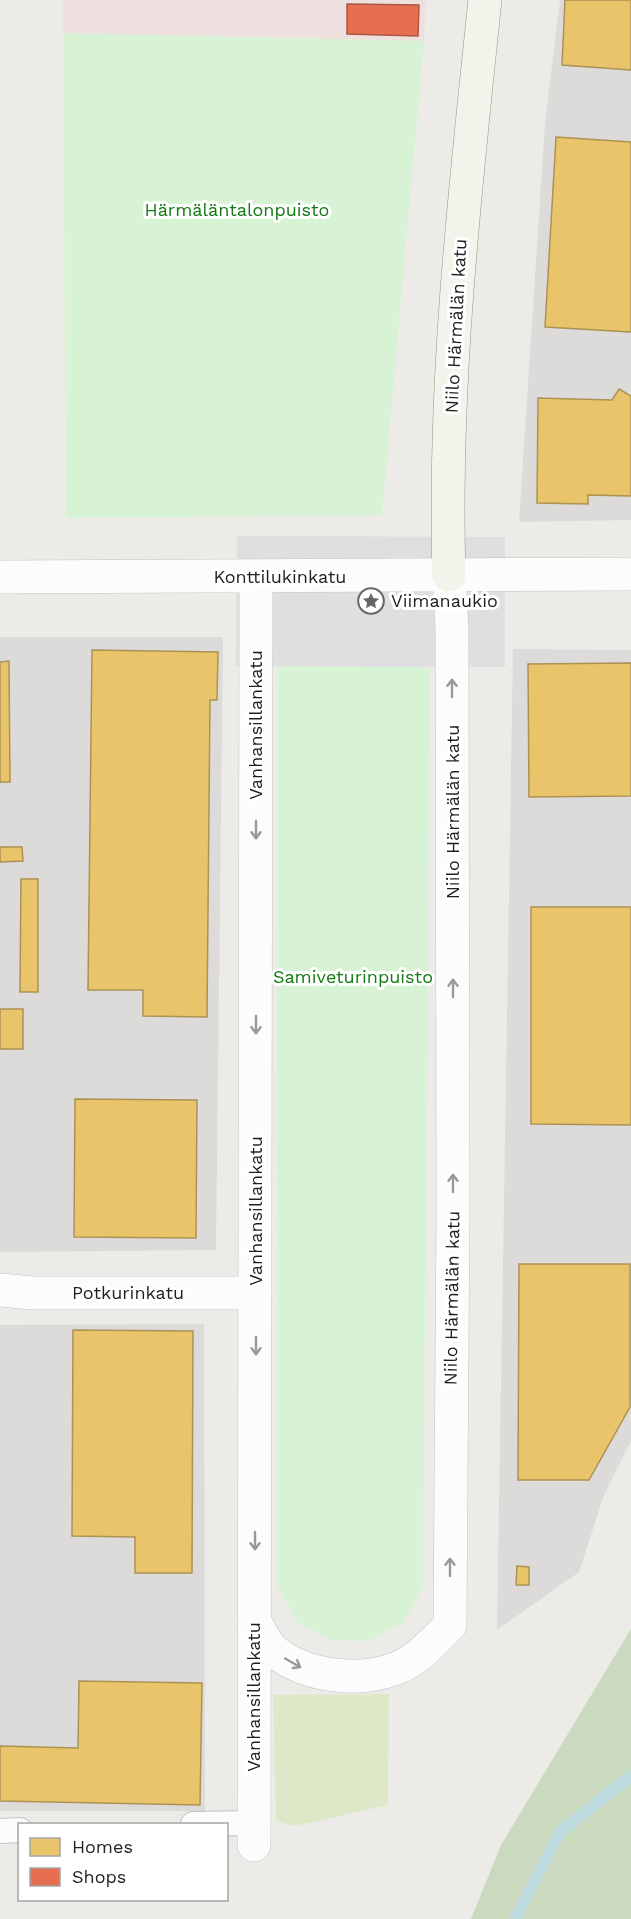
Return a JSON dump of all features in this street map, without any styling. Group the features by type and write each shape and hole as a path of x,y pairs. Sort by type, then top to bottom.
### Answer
{"street":[{"name":"Niilo Härmälän katu","path":"254,1621 272,1650 299,1667 320,1675 378,1674 398,1668 424,1651 450,1625 453,1177 452,629 447,528 456,287 484,0"},
{"name":"Konttilukinkatu","path":"0,577 631,574"},
{"name":"Vanhansillankatu","path":"244,1831 254,1621 256,577"},
{"name":"Potkurinkatu","path":"0,1290 32,1293 255,1293"}],"lane":[{"path":"228,1829 244,1831"},
{"path":"0,1831 18,1830"}],"shaded area":[{"path":"63,0 426,0 424,41 63,33"},
{"path":"560,0 631,0 631,520 519,522 545,123"},
{"name":"Viimanaukio","path":"237,536 505,537 505,667 236,666"},
{"path":"0,637 223,637 216,1250 0,1252"},
{"path":"513,649 631,650 631,1441 604,1495 579,1572 497,1630"},
{"path":"204,1324 205,1811 0,1811 0,1325"}],"green space":[{"name":"Härmäläntalonpuisto","path":"63,33 424,41 382,515 66,518"},
{"name":"Samiveturinpuisto","path":"278,666 430,667 423,1587 404,1622 368,1641 329,1640 297,1622 277,1585"},
{"path":"631,1629 631,1919 471,1919 501,1845"},
{"path":"389,1694 388,1805 295,1826 276,1821 273,1695"}],"building: Homes":[{"path":"565,0 631,0 631,70 562,65"},
{"path":"556,137 631,142 631,332 545,327"},
{"path":"619,389 631,396 631,496 588,495 588,504 537,503 538,398 612,400"},
{"path":"92,650 218,652 217,700 210,700 207,1017 143,1016 143,990 88,990"},
{"path":"9,661 10,782 0,782 0,662"},
{"path":"631,663 631,796 529,797 528,664"},
{"path":"0,847 22,847 23,861 0,862"},
{"path":"21,879 38,879 38,992 20,992"},
{"path":"531,907 631,907 631,1125 531,1124"},
{"path":"0,1009 23,1009 23,1049 0,1049"},
{"path":"75,1099 197,1100 196,1238 74,1237"},
{"path":"519,1264 630,1264 630,1407 589,1480 518,1480"},
{"path":"73,1330 193,1331 192,1573 135,1573 135,1537 72,1536"},
{"path":"517,1566 529,1567 529,1585 516,1585"},
{"path":"79,1681 202,1683 200,1805 0,1801 0,1746 78,1748"}],"building: Shops":[{"path":"347,4 419,5 418,36 347,34"}],"waterway":[{"path":"515,1919 560,1832 631,1776"}],"place":[{"name":"Viimanaukio","path":"371,601"}]}
